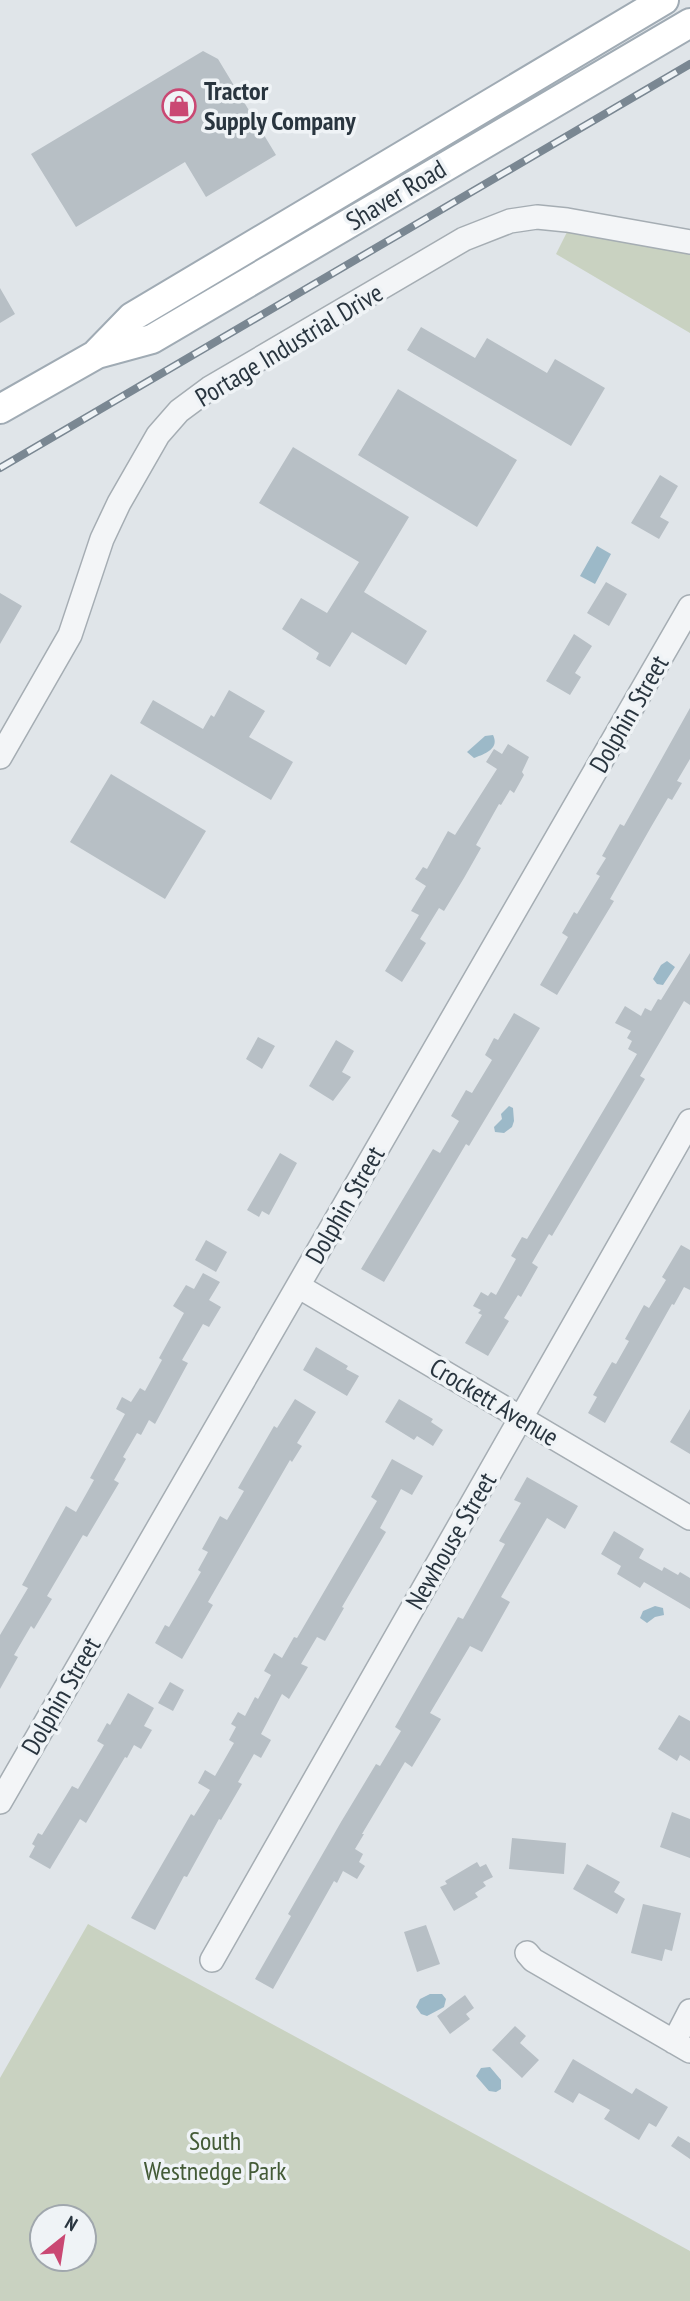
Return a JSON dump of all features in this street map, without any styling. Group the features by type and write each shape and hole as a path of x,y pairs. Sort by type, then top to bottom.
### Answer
{"main road":[{"name":"Shaver Road","path":"97,354 132,317 659,3"},
{"name":"Shaver Road","path":"0,409 97,354 152,339 689,25"}],"street":[{"path":"659,3 689,25"},
{"name":"Portage Industrial Drive","path":"0,758 70,635 102,539 119,503 158,435 179,411 210,388 464,239 510,221 537,218 567,220 690,242"},
{"name":"Dolphin Street","path":"0,1802 690,607"},
{"name":"Newhouse Street","path":"212,1960 690,1121"},
{"name":"Crockett Avenue","path":"298,1286 690,1518"},
{"path":"527,1953 682,2046 690,2011"}],"green space":[{"path":"568,230 690,249 690,333 556,254"},
{"name":"South Westnedge Park","path":"88,1924 690,2251 690,2301 0,2301 0,2078"}],"water":[{"path":"597,546 611,554 595,584 580,576"},
{"path":"493,735 493,747 486,753 474,758 467,752 485,736"},
{"path":"667,961 675,967 663,985 657,984 653,979 661,965"},
{"path":"509,1106 513,1108 512,1127 504,1133 495,1132 494,1127 502,1119 501,1114"},
{"path":"655,1606 663,1608 664,1615 647,1623 640,1618 643,1611"},
{"path":"430,1994 442,1994 446,1999 444,2007 427,2016 421,2014 416,2007 420,1999"},
{"path":"490,2067 501,2080 501,2089 496,2092 489,2091 476,2076 481,2068"}],"building":[{"name":"Tractor Supply Company","path":"203,51 218,59 276,155 206,197 185,162 76,227 31,154"},
{"path":"0,288 15,314 0,323"},
{"path":"421,327 475,358 487,338 547,373 555,359 605,388 571,446 407,350"},
{"path":"398,389 517,460 477,527 358,455"},
{"path":"293,447 409,517 364,592 427,631 406,665 352,632 330,667 316,659 319,653 282,629 301,598 327,613 359,562 259,503"},
{"path":"660,475 678,486 660,517 669,522 659,539 631,523"},
{"path":"606,582 627,594 609,626 587,613"},
{"path":"0,593 22,606 0,644"},
{"path":"574,634 592,646 575,673 581,677 570,695 546,681"},
{"path":"229,690 265,711 249,737 293,762 271,800 140,723 153,700 203,729 211,715 214,717"},
{"path":"690,708 690,759 677,781 682,783 672,800 668,798 610,899 614,901 557,995 540,985 568,937 562,933 600,876 596,874 606,858 602,856 620,824 624,826"},
{"path":"508,744 529,757 522,772 524,775 514,793 510,790 501,805 499,804 476,845 481,848 444,911 439,908 420,939 426,943 402,982 385,971 419,915 411,911 426,886 415,879 423,867 427,869 448,831 455,835 497,769 486,762 494,749 502,754"},
{"path":"111,774 206,831 165,899 70,842"},
{"path":"690,953 690,1005 684,1001 640,1076 645,1079 552,1236 549,1234 532,1263 538,1267 521,1297 518,1295 504,1318 509,1321 488,1356 465,1343 482,1315 478,1313 481,1310 473,1306 481,1292 488,1296 491,1292 496,1295 516,1259 511,1256 522,1237 527,1239 637,1054 628,1049 632,1041 627,1038 631,1031 615,1023 625,1006 641,1016 645,1008 651,1011 658,999 661,1000"},
{"path":"514,1013 540,1028 469,1146 466,1144 384,1282 361,1269 433,1149 440,1153 459,1121 451,1116 466,1090 472,1093 492,1060 485,1055 494,1038 498,1040"},
{"path":"258,1037 275,1046 262,1069 246,1059"},
{"path":"336,1040 354,1051 342,1072 351,1077 333,1101 309,1086"},
{"path":"280,1153 297,1163 269,1215 262,1211 259,1217 247,1210"},
{"path":"206,1240 227,1252 216,1272 195,1260"},
{"path":"681,1245 690,1250 690,1290 684,1287 674,1305 672,1304 605,1423 588,1413 597,1397 593,1395 612,1362 616,1364 629,1341 625,1339 644,1305 649,1308 666,1280 662,1277"},
{"path":"203,1273 220,1282 209,1300 221,1307 209,1327 203,1324 182,1360 188,1363 155,1424 149,1420 141,1435 137,1433 123,1457 126,1459 114,1480 119,1483 87,1537 83,1535 47,1596 52,1599 34,1629 31,1626 14,1655 18,1657 0,1689 0,1635 28,1588 22,1585 66,1506 76,1512 94,1480 90,1478 125,1414 116,1409 122,1397 131,1402 140,1388 145,1391 162,1360 159,1358 184,1313 173,1306 186,1285 194,1289"},
{"path":"316,1347 348,1366 346,1369 359,1376 347,1396 303,1370"},
{"path":"295,1399 316,1412 297,1443 302,1446 292,1462 290,1460 208,1602 213,1605 182,1659 155,1643 165,1625 169,1627 201,1572 198,1570 208,1552 202,1549 220,1516 227,1520 244,1491 238,1488 274,1426 277,1428"},
{"path":"399,1399 433,1419 431,1422 443,1430 433,1446 417,1436 414,1440 385,1422"},
{"path":"690,1409 690,1454 670,1442"},
{"path":"392,1459 423,1476 412,1495 401,1489 380,1528 386,1532 342,1607 344,1608 325,1641 317,1637 301,1664 308,1667 289,1699 282,1694 261,1734 271,1740 261,1758 254,1754 238,1782 242,1784 187,1877 184,1876 155,1930 131,1918 191,1814 194,1816 210,1790 198,1783 205,1770 215,1776 234,1743 229,1740 236,1727 231,1724 238,1712 245,1716 255,1697 258,1699 271,1675 264,1671 274,1653 282,1658 294,1637 297,1638 377,1501 371,1497"},
{"path":"527,1477 578,1506 565,1529 547,1518 501,1597 510,1602 482,1652 470,1646 430,1713 441,1719 412,1767 405,1762 362,1834 355,1849 363,1854 359,1862 365,1866 357,1879 343,1871 337,1883 334,1881 273,1989 255,1979 291,1916 288,1914 341,1822 376,1764 380,1766 401,1731 395,1727 458,1617 463,1619 505,1544 499,1541 521,1503 514,1500"},
{"path":"614,1531 644,1549 639,1558 662,1571 664,1567 690,1578 690,1609 644,1582 640,1588 617,1574 621,1566 601,1554"},
{"path":"170,1682 184,1690 173,1711 158,1703"},
{"path":"128,1693 154,1708 144,1726 152,1730 141,1749 134,1745 127,1758 125,1757 86,1823 80,1819 50,1869 29,1857 35,1846 32,1844 38,1833 42,1835 72,1786 78,1789 104,1745 97,1741 107,1723 110,1725"},
{"path":"679,1715 690,1721 690,1761 680,1755 677,1761 658,1749"},
{"path":"672,1812 690,1819 690,1858 660,1847"},
{"path":"512,1838 566,1843 564,1874 509,1869"},
{"path":"477,1862 480,1867 486,1864 493,1877 483,1882 486,1886 475,1893 478,1897 454,1911 440,1887 447,1884 445,1881"},
{"path":"587,1864 620,1882 614,1892 625,1899 617,1914 573,1889"},
{"path":"643,1904 681,1913 672,1951 665,1949 662,1961 631,1953"},
{"path":"426,1925 440,1964 417,1972 404,1932"},
{"path":"465,1995 474,2008 466,2014 470,2019 450,2034 437,2016"},
{"path":"515,2026 526,2036 520,2043 539,2060 522,2078 492,2050"},
{"path":"573,2059 632,2094 636,2088 668,2107 656,2127 649,2123 639,2140 604,2119 610,2110 579,2093 573,2103 554,2092"},
{"path":"678,2136 690,2143 690,2159 671,2146"}],"railway":[{"path":"0,468 690,64"}],"place":[{"name":"Tractor Supply Company","path":"179,106"}]}
